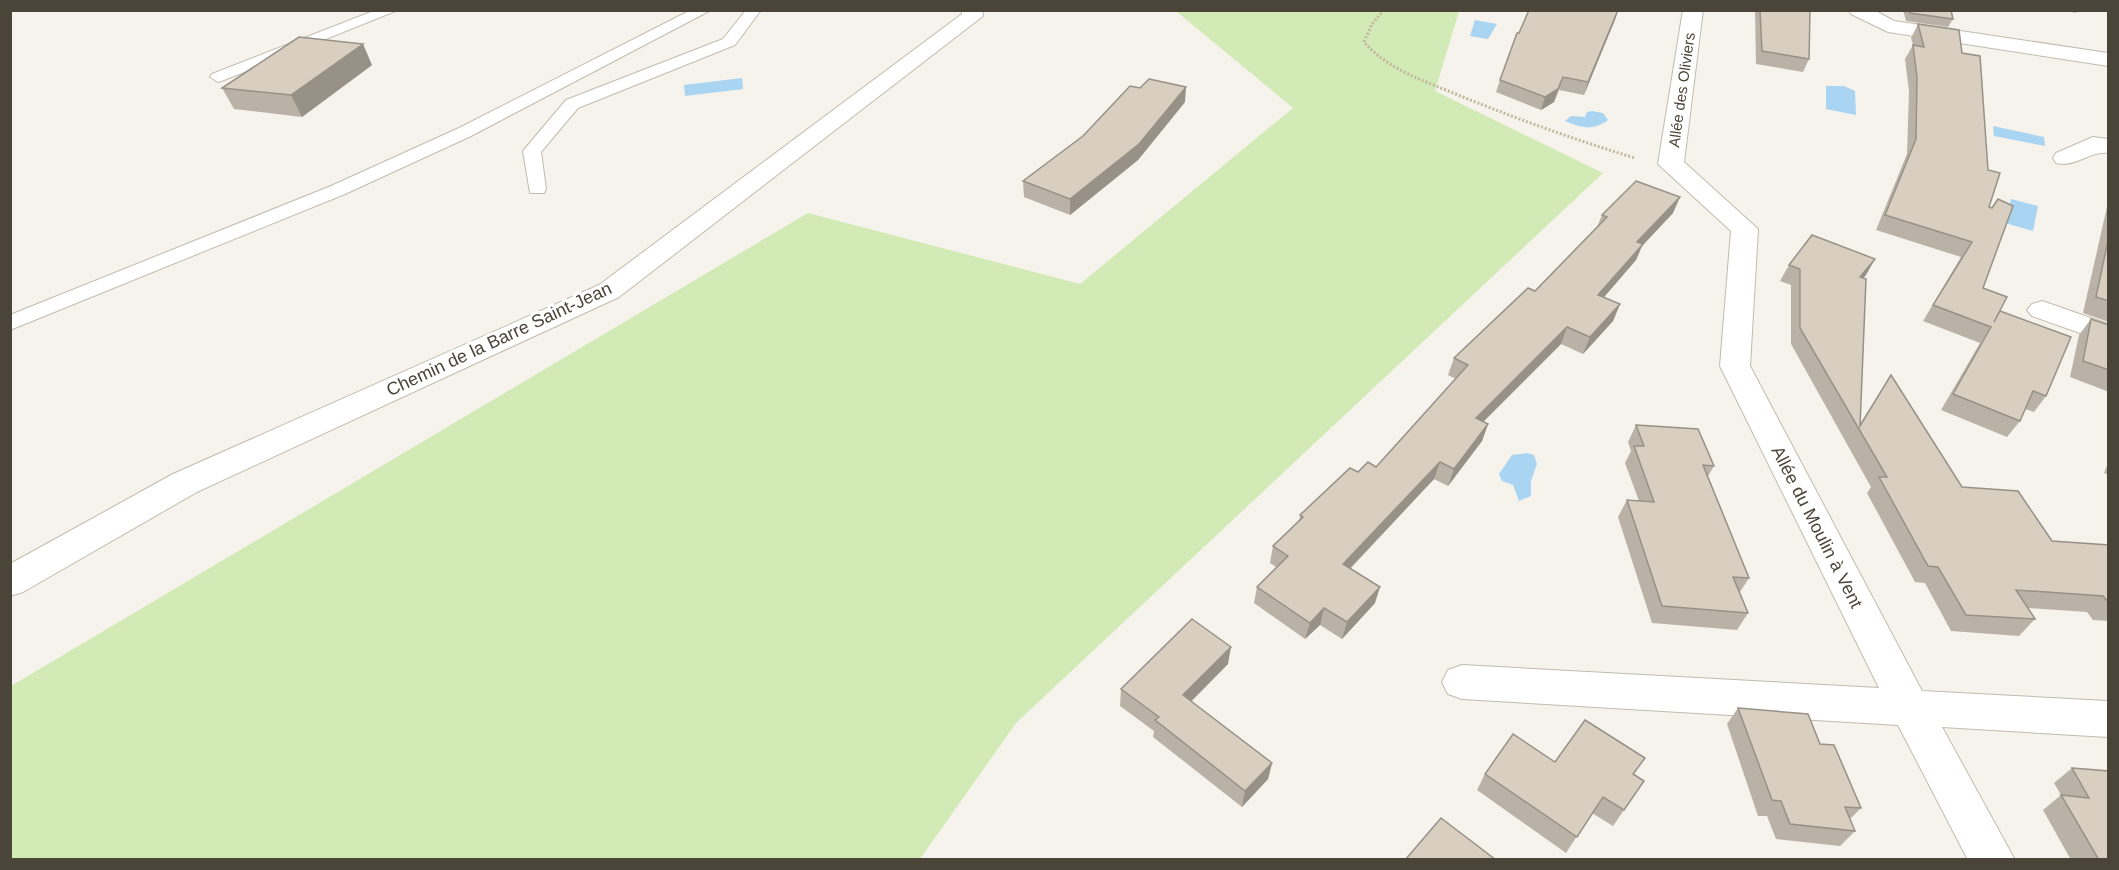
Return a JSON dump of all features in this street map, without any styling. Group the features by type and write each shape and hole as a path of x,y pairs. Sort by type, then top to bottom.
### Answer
{"street":[{"name":"Chemin de la Barre Saint-Jean","path":"10,582 185,483 609,291 973,16 972,10"},
{"name":"Allée des Oliviers","path":"1693,10 1671,164 1701,192"},
{"path":"1858,10 1888,26 2109,60"},
{"path":"2065,158 2092,144 2109,146"},
{"name":"Allée du Moulin à Vent","path":"1701,192 1745,229 1735,366 1911,710 1992,860"},
{"path":"2042,310 2109,333"},
{"path":"1462,682 1911,710 2109,719"}],"lane":[{"path":"218,76 391,10"},
{"path":"10,323 338,190 465,132 704,10"},
{"path":"537,189 532,150 572,104 729,42 754,10"}],"path":[{"path":"1384,10 1372,24 1364,42 1376,56 1407,74 1542,129 1623,156 1671,164"}],"green space":[{"path":"1176,11 1459,11 1435,91 1603,173 1016,723 920,859 11,859 11,686 808,213 1080,284 1293,108"}],"water":[{"path":"1475,20 1497,24 1488,39 1470,36"},
{"path":"742,78 743,89 685,96 684,85"},
{"path":"1826,86 1844,86 1855,91 1856,115 1826,109"},
{"path":"1587,112 1603,113 1608,120 1592,127 1565,121 1571,116 1585,117"},
{"path":"1993,126 2044,137 2045,146 1994,136"},
{"path":"2011,199 2038,206 2033,231 2005,223"},
{"path":"1527,453 1534,455 1537,464 1531,481 1531,496 1519,501 1513,485 1502,481 1499,474 1512,455"}],"building":[{"path":"1529,10 1618,10 1588,82 1563,77 1558,89 1545,97 1500,80 1517,33"},
{"path":"1760,10 1810,10 1809,59 1762,51"},
{"path":"1909,10 1951,10 1953,19 1910,13"},
{"path":"1918,24 1959,30 1962,53 1980,56 1988,170 2000,173 1989,207 1992,208 1998,199 2013,206 1983,288 2007,297 1994,322 2000,311 2071,337 2046,396 2033,391 2020,421 1953,394 1991,327 1933,305 1972,242 1885,215 1916,139 1917,77 1913,45 1924,47"},
{"path":"299,37 363,44 291,95 222,88"},
{"path":"1149,79 1186,87 1139,144 1070,199 1023,181 1083,136 1130,86 1140,88"},
{"path":"1636,181 1680,197 1637,242 1643,244 1598,295 1620,304 1590,337 1567,327 1476,418 1488,424 1454,469 1440,462 1343,564 1380,587 1347,622 1324,608 1310,623 1257,587 1288,556 1273,546 1303,517 1300,515 1350,468 1358,472 1368,462 1376,467 1468,365 1454,358 1528,288 1535,291 1607,217 1602,215"},
{"path":"1812,235 1875,259 1860,277 1866,279 1860,426 1891,375 1962,487 2018,491 2052,541 2109,545 2109,603 2103,596 2016,590 2035,619 1966,615 1938,567 1928,566 1879,477 1887,477 1800,328 1800,269 1789,265"},
{"path":"2109,236 2109,301 2096,297"},
{"path":"2091,319 2109,325 2109,370 2083,361"},
{"path":"1636,425 1698,429 1714,466 1703,465 1749,578 1733,577 1748,613 1662,606 1627,500 1654,502 1634,446 1644,446"},
{"path":"1192,619 1231,647 1183,695 1272,763 1245,791 1155,720 1159,717 1121,689"},
{"path":"1738,708 1808,714 1820,744 1834,745 1861,808 1845,807 1855,831 1790,824 1781,801 1772,800"},
{"path":"1585,720 1645,758 1633,774 1644,781 1624,810 1603,797 1577,837 1485,774 1513,734 1555,762"},
{"path":"2072,768 2109,771 2109,860 2099,860 2061,795 2089,798"},
{"path":"1441,818 1496,860 1405,860"}]}
